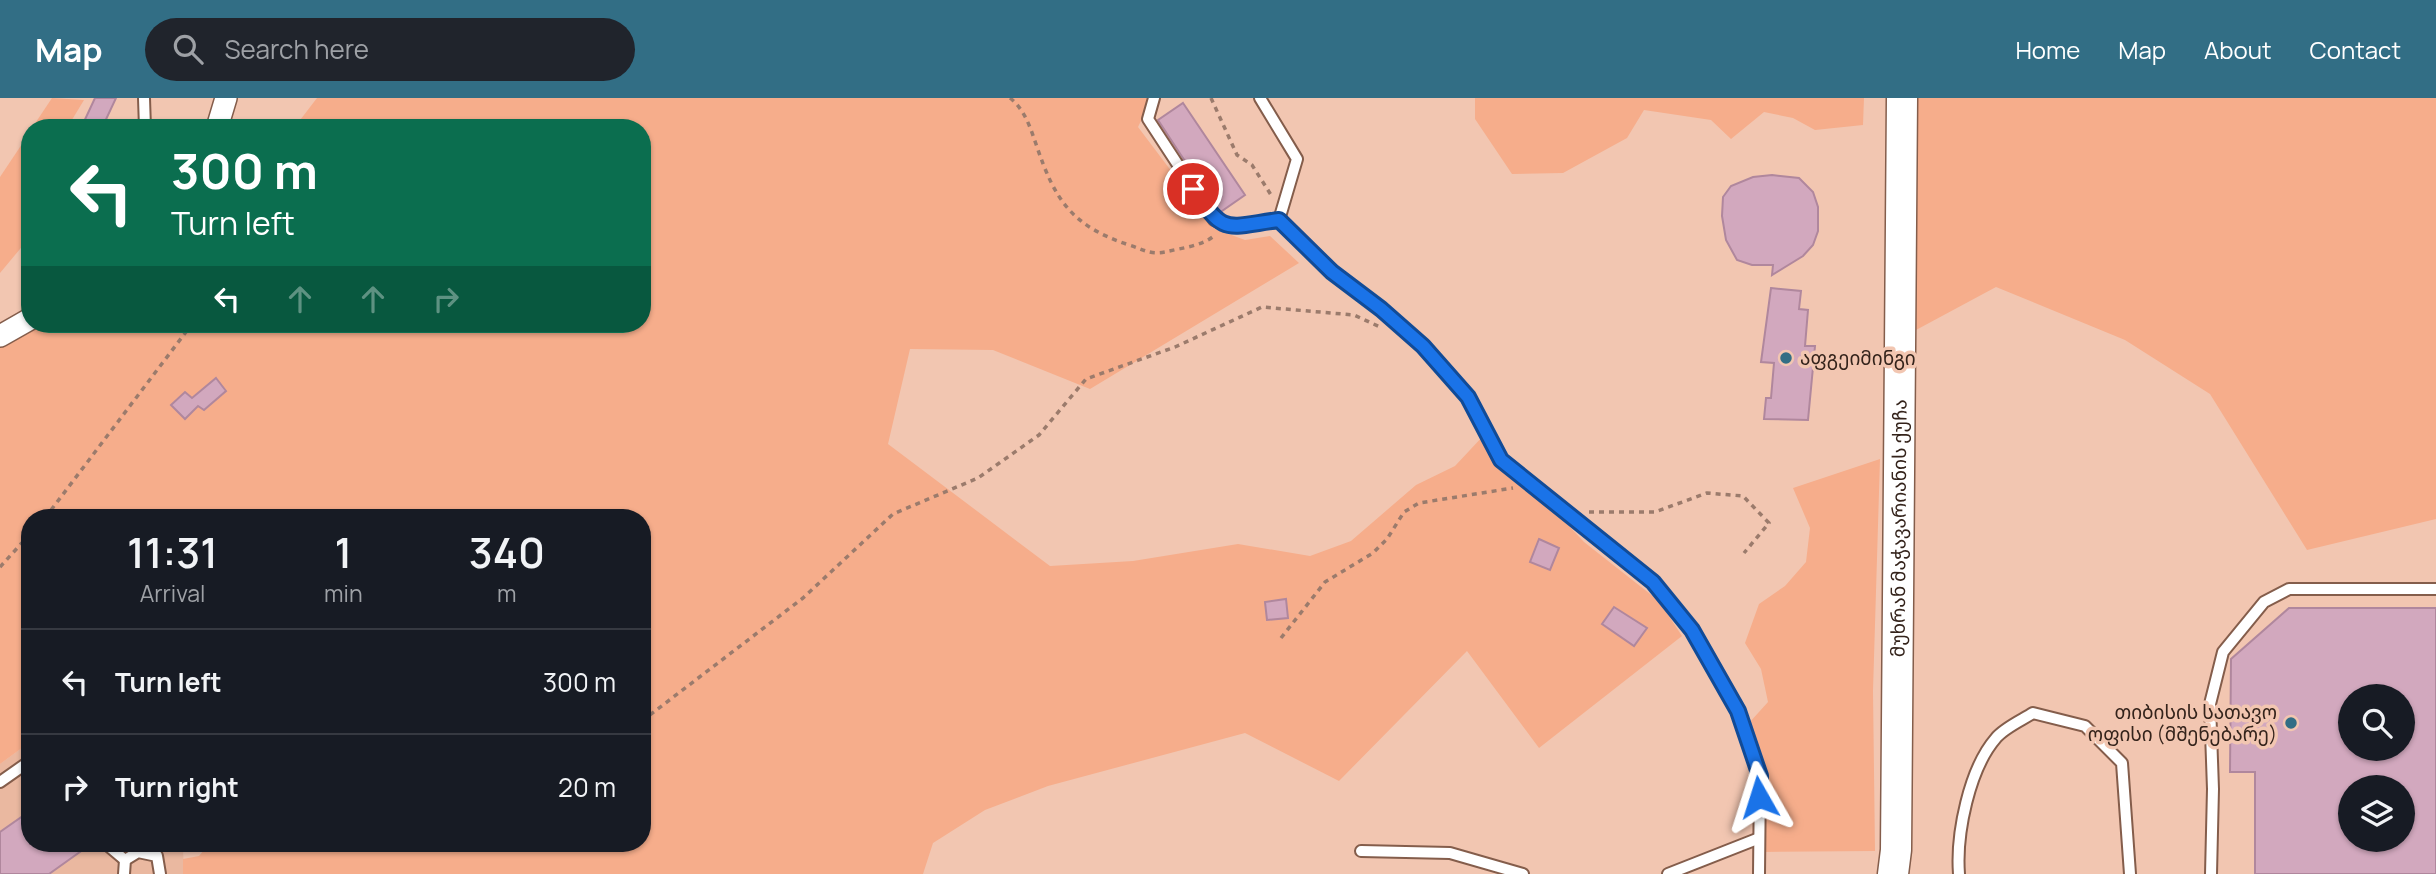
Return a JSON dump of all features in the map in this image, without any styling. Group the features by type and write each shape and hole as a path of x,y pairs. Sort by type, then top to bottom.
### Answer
{"main road":[{"name":"მუხრან მაჭავარიანის ქუჩა","path":"1894,874 1902,98"}],"street":[{"path":"220,119 226,98"},
{"path":"0,336 21,325"}],"lane":[{"path":"144,98 145,119"},
{"path":"1154,98 1148,119 1214,220 1223,225 1280,215"},
{"path":"1260,98 1297,159 1280,215"},
{"path":"1280,215 1332,272 1381,309 1423,346 1468,397 1501,460 1653,582 1692,630 1738,711 1760,776 1757,839 1759,874"},
{"path":"2210,874 2213,789 2210,704 2223,652 2264,602 2288,589 2436,589"},
{"path":"1959,874 1958,853 1969,789 1996,737 2033,713 2085,726 2122,762 2130,874"},
{"path":"0,782 21,767"},
{"path":"1668,874 1757,839"},
{"path":"1362,851 1450,853 1523,874"},
{"path":"116,852 125,860"},
{"path":"125,860 138,852 157,856 160,874"},
{"path":"124,874 125,860"}],"path":[{"path":"1010,98 1025,115 1060,201 1070,213 1100,234 1154,254 1202,243 1213,237 1223,225"},
{"path":"1211,98 1237,155 1252,165 1280,215"},
{"path":"651,714 803,598 893,514 978,478 1039,435 1086,379 1175,347 1262,307 1354,315 1388,331"},
{"path":"52,509 184,333"},
{"path":"1281,638 1325,582 1373,554 1387,539 1404,512 1419,503 1529,485"},
{"path":"1558,505 1595,513 1623,514 1655,512 1707,493 1743,496 1769,523 1744,554"},
{"path":"0,567 21,544"}],"shaded area":[{"path":"52,98 84,100 72,119 38,119"},
{"path":"317,98 1152,98 1138,127 1215,229 1245,240 1270,236 1299,263 1090,389 993,350 910,349 888,444 1050,566 1133,561 1238,544 1310,556 1351,541 1416,485 1455,466 1484,435 1584,542 1659,601 1682,636 1539,748 1467,651 1339,781 1245,733 1048,786 985,810 933,843 923,874 183,874 183,859 199,856 202,852 651,852 651,509 21,509 21,749 0,764 0,342 21,331 21,333 651,333 651,119 301,119"},
{"path":"1475,98 1864,98 1863,125 1815,130 1793,118 1764,112 1731,139 1711,120 1644,110 1627,138 1563,173 1512,174 1475,119"},
{"path":"1912,98 2436,98 2436,519 2307,550 2210,394 2125,340 1996,287 1916,330 1910,271"},
{"path":"21,146 21,248 0,273 0,177"},
{"path":"1880,459 1873,691 1875,851 1761,852 1755,745 1749,723 1768,702 1761,669 1745,643 1759,604 1785,586 1806,562 1810,528 1793,488"},
{"path":"21,749 21,852 183,852 184,874 0,874 0,764"}],"building":[{"path":"95,98 116,98 106,119 85,119"},
{"path":"1183,103 1245,195 1219,213 1158,120"},
{"path":"1772,175 1799,178 1813,192 1818,207 1818,231 1813,245 1803,256 1772,275 1773,265 1752,265 1737,260 1726,240 1722,216 1723,197 1731,186 1753,177"},
{"path":"1771,288 1801,291 1799,309 1808,310 1805,346 1815,346 1808,420 1764,419 1766,398 1771,398 1774,363 1761,362"},
{"path":"216,378 226,391 204,410 198,406 185,419 171,405 185,392 192,398"},
{"path":"1539,539 1559,548 1550,570 1530,562"},
{"path":"1286,599 1288,618 1267,620 1265,602"},
{"path":"1614,607 1647,628 1634,646 1602,624"},
{"name":"თიბისის სათავო ოფისი (მშენებარე)","path":"2289,608 2436,608 2436,874 2255,874 2255,772 2230,772 2231,659"},
{"path":"21,817 21,852 80,852 49,874 0,874 0,832"}],"place":[{"name":"აფგეიმინგი","path":"1786,358"},
{"name":"თიბისის სათავო ოფისი (მშენებარე)","path":"2291,723"}],"route":[{"path":"1193,189 1214,220 1223,225 1236,226 1279,220 1332,272 1381,309 1423,346 1468,397 1501,460 1653,582 1692,630 1738,711 1760,776 1759,797"}]}
